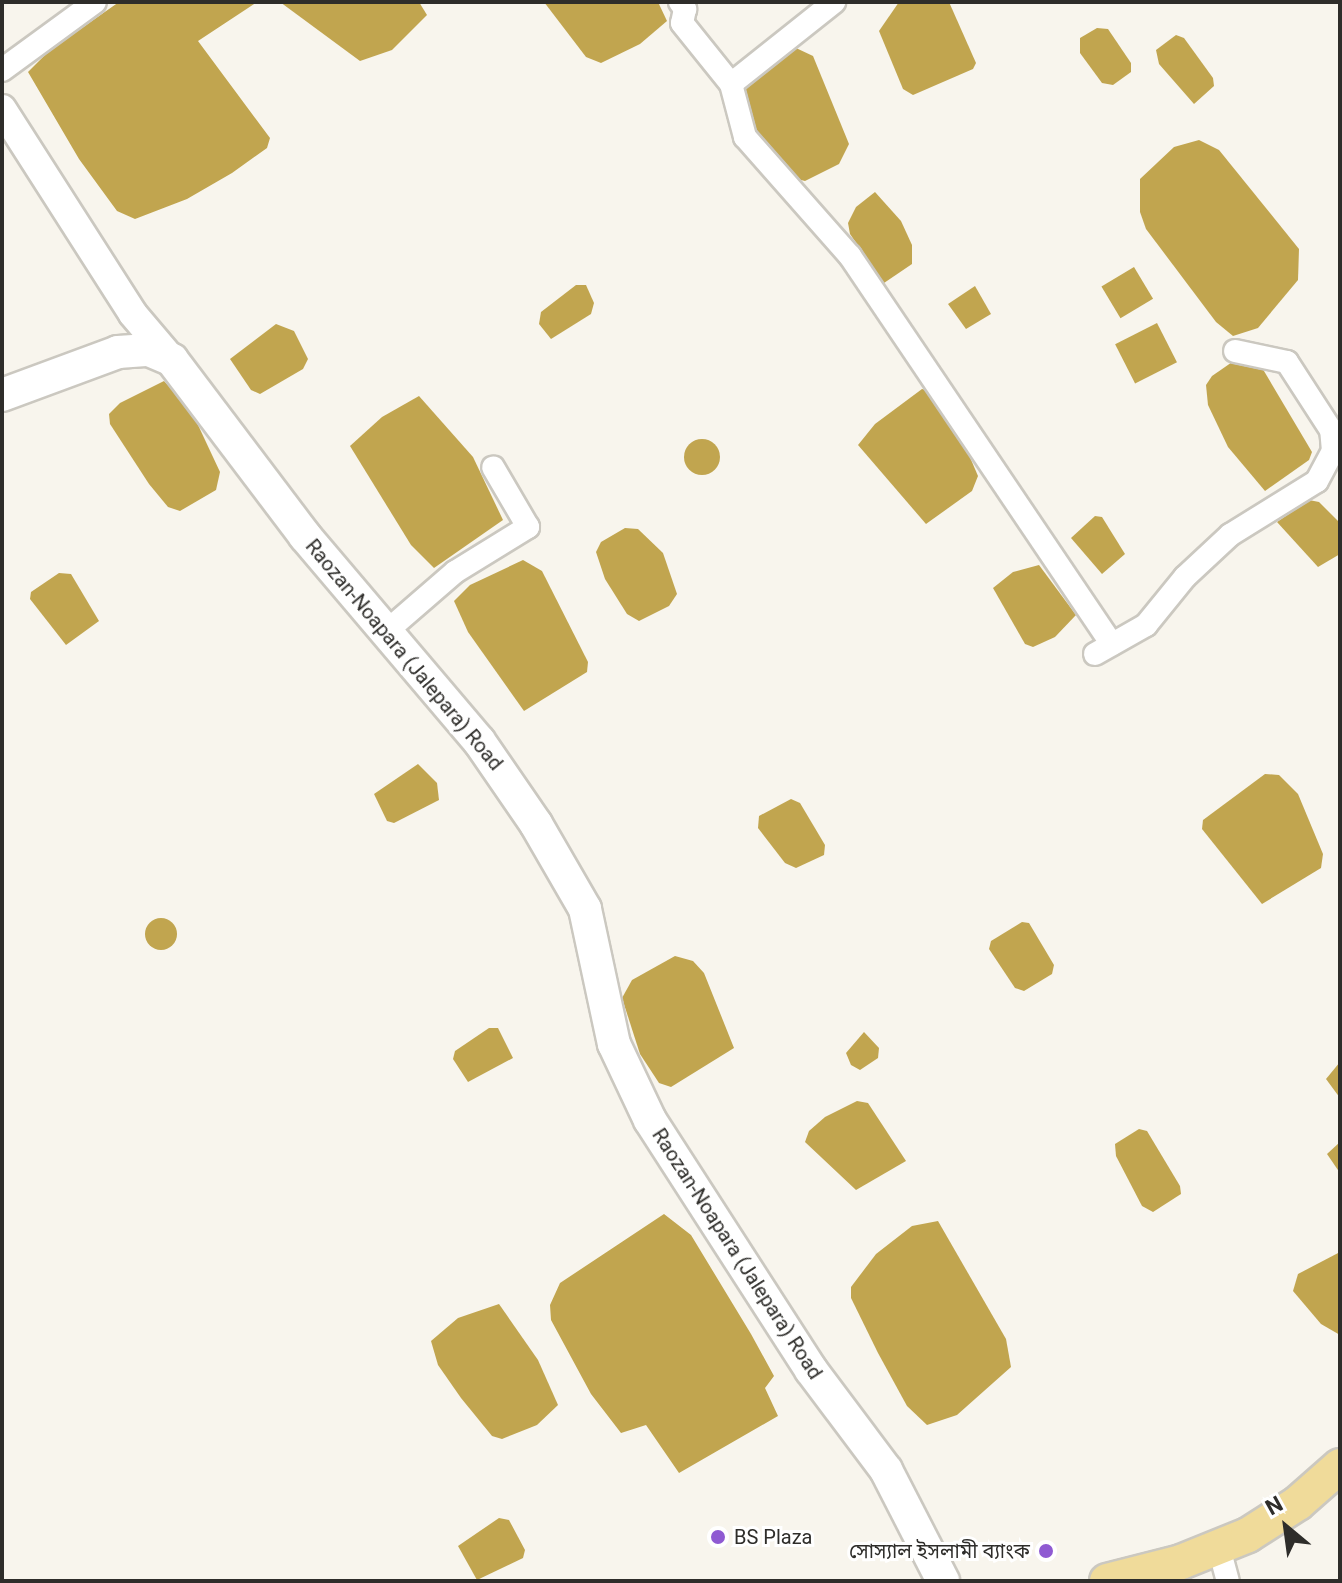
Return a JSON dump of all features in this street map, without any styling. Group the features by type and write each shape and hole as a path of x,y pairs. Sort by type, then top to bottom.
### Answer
{"main road":[{"path":"2,395 118,352 149,350 172,360"},
{"name":"Raozan-Noapara (Jalepara) Road","path":"172,360 267,489 479,741 536,824 592,926 611,1033 650,1120 811,1370 886,1470 943,1581"},
{"path":"1107,1581 1219,1548 1276,1519 1340,1466"}],"street":[{"path":"2,70 95,2"},
{"path":"680,2 685,9 682,23 731,84 745,137 850,256 1104,649 1146,625 1185,577 1230,535 1317,481 1333,451 1331,430 1287,362 1235,351"},
{"path":"731,84 834,2"},
{"path":"2,109 133,314 172,360"},
{"path":"388,630 455,572 528,527 493,467"},
{"path":"1219,1548 1228,1581"}],"shaded area":[{"path":"119,2 257,2 198,41 270,138 267,148 232,173 187,199 135,219 117,211 79,159 28,72 49,51"},
{"path":"280,2 419,2 427,15 392,50 360,61"},
{"path":"544,2 658,2 667,21 640,44 601,63 586,57"},
{"path":"899,2 949,2 976,63 973,69 913,95 903,89 879,31"},
{"path":"1097,28 1108,29 1131,63 1131,72 1113,85 1102,83 1080,53 1080,38"},
{"path":"1176,35 1184,38 1213,78 1214,86 1194,104 1159,64 1156,50"},
{"path":"796,48 813,56 849,144 839,164 805,181 793,178 775,160 753,126 742,90 746,79 774,56"},
{"path":"1199,140 1219,150 1299,249 1298,280 1258,328 1233,336 1216,322 1146,229 1140,212 1140,179 1174,147"},
{"path":"875,192 901,221 912,245 912,264 884,283 850,234 848,223 856,207"},
{"path":"1134,267 1153,299 1120,318 1101,287"},
{"path":"576,285 586,285 594,303 591,314 551,339 539,324 541,312"},
{"path":"975,286 991,314 966,329 948,304"},
{"path":"1157,323 1177,362 1135,384 1115,344"},
{"path":"276,324 294,331 308,359 303,369 260,394 251,390 230,359"},
{"path":"1238,358 1261,366 1312,452 1309,460 1265,491 1228,447 1208,405 1206,385 1212,376"},
{"path":"164,381 191,410 220,472 216,490 180,511 168,507 149,484 110,424 109,414 120,403"},
{"path":"922,389 930,391 957,427 978,476 972,491 926,524 858,445 875,424"},
{"path":"419,396 473,457 503,520 434,568 411,545 350,446 382,417"},
{"path":"702,439 715,444 720,457 715,470 702,475 689,470 684,457 689,444"},
{"path":"1309,500 1319,502 1340,523 1340,554 1318,567 1277,522"},
{"path":"1095,516 1102,517 1125,554 1102,574 1071,538"},
{"path":"625,528 638,529 663,553 677,594 669,606 639,621 627,614 605,579 596,552 601,542"},
{"path":"523,560 542,571 588,662 587,672 524,711 468,632 454,601 470,585"},
{"path":"1039,565 1076,615 1055,637 1033,647 1025,644 993,588 1013,572"},
{"path":"59,573 71,574 99,621 66,645 30,599 31,592"},
{"path":"418,764 437,783 439,800 394,823 387,821 374,794"},
{"path":"1265,774 1279,775 1298,794 1323,854 1321,868 1262,904 1202,829 1203,820"},
{"path":"791,799 800,803 825,845 824,855 796,868 785,863 758,828 759,816"},
{"path":"161,918 172,923 177,934 172,945 161,950 150,945 145,934 150,923"},
{"path":"1022,922 1029,923 1054,965 1052,974 1024,991 1015,988 989,949 991,941"},
{"path":"675,956 693,961 704,973 734,1048 671,1087 659,1083 640,1054 622,998 632,980"},
{"path":"489,1028 498,1028 513,1058 468,1082 453,1059 455,1051"},
{"path":"864,1032 879,1048 878,1058 860,1070 851,1065 846,1053"},
{"path":"1340,1062 1340,1098 1326,1079"},
{"path":"857,1101 868,1103 906,1161 856,1190 805,1142 809,1131 825,1117"},
{"path":"1139,1129 1147,1131 1180,1186 1181,1194 1153,1212 1142,1206 1116,1156 1115,1144"},
{"path":"1340,1142 1340,1173 1327,1154"},
{"path":"664,1214 691,1235 751,1334 774,1376 765,1388 778,1416 679,1473 646,1425 621,1433 591,1394 551,1320 550,1305 560,1283"},
{"path":"938,1221 1006,1339 1011,1367 957,1415 927,1425 907,1406 851,1298 851,1287 876,1254 912,1226"},
{"path":"1340,1252 1340,1335 1321,1324 1293,1291 1298,1274"},
{"path":"499,1304 538,1360 558,1405 537,1425 502,1439 492,1436 461,1398 438,1365 431,1341 458,1318"},
{"path":"499,1518 509,1520 525,1550 523,1558 477,1580 458,1546"}],"place":[{"name":"BS Plaza","path":"718,1537"},
{"name":"সোস্যাল ইসলামী ব্যাংক","path":"1046,1551"}]}
